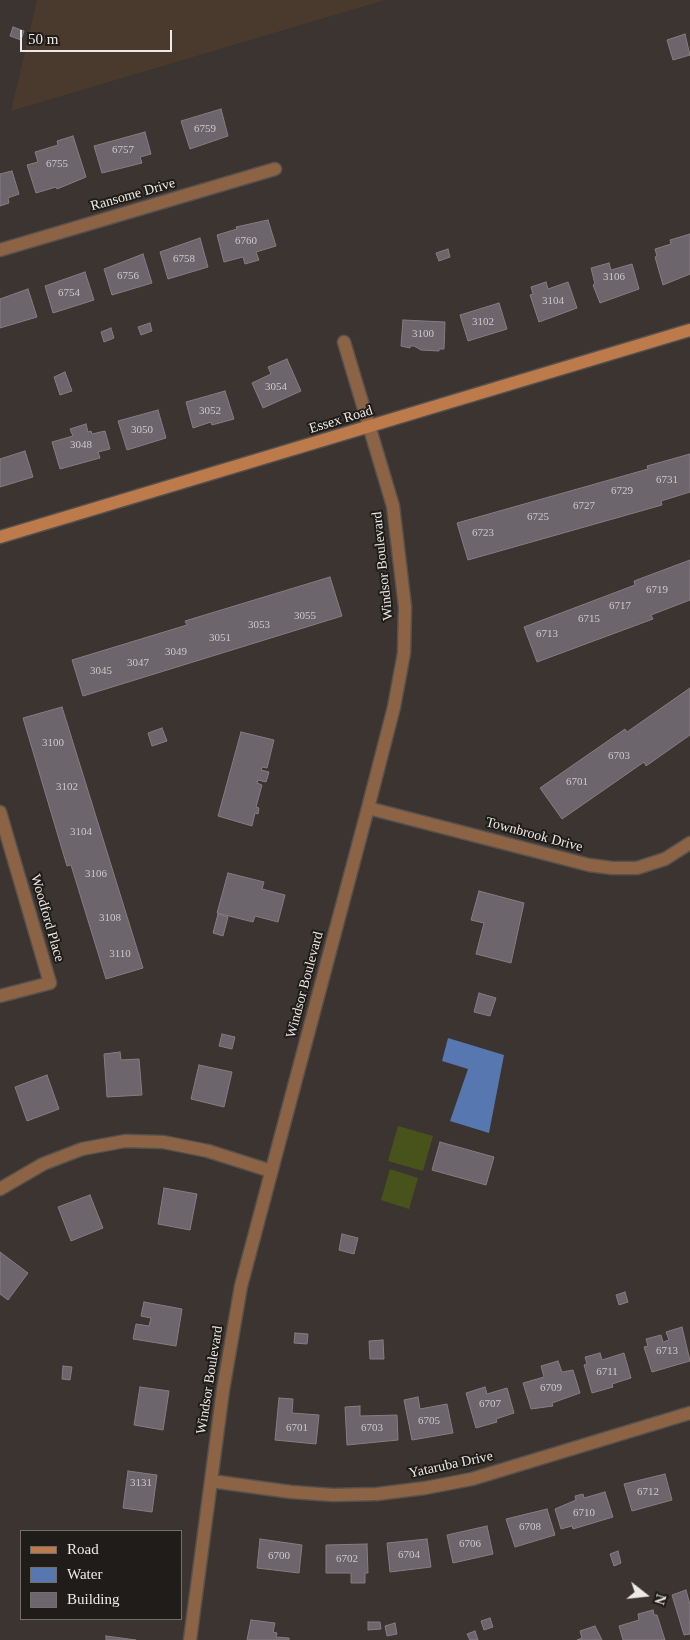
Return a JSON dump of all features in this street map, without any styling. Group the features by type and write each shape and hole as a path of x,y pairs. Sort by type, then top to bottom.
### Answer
{"street":[{"name":"Ransome Drive","path":"0,250 275,169"},
{"name":"Essex Road","path":"0,537 690,330"},
{"name":"Windsor Boulevard","path":"190,1640 210,1481 241,1286 368,808 404,653 405,607 393,506 344,342"},
{"name":"Townbrook Drive","path":"368,808 589,865 612,868 637,868 665,859 690,843"},
{"name":"Woodford Place","path":"0,812 50,982 0,996"},
{"path":"0,1189 43,1164 82,1149 125,1141 163,1142 199,1150 271,1171"},
{"name":"Yataruba Drive","path":"210,1481 291,1492 333,1495 377,1494 425,1488 472,1478 690,1413"}],"shaded area":[{"path":"37,0 385,0 11,111"}],"green space":[{"path":"398,1126 433,1136 423,1171 388,1161"},
{"path":"390,1169 418,1178 409,1209 381,1200"}],"water":[{"path":"448,1038 504,1055 489,1133 450,1121 468,1069 442,1061"}],"building":[{"path":"13,27 24,31 21,40 10,36"},
{"path":"685,34 690,55 673,60 667,40"},
{"path":"221,109 228,136 190,149 181,121"},
{"path":"145,132 151,154 140,157 142,163 102,173 94,146"},
{"path":"73,136 86,177 57,189 56,187 36,193 27,165 38,162 35,152 58,145 57,141"},
{"path":"12,171 19,194 8,198 9,203 0,206 0,174"},
{"path":"268,220 276,246 256,252 259,260 245,264 243,257 224,262 217,235 237,229 236,227"},
{"path":"690,234 690,274 663,285 655,257 657,256 655,249 671,244 670,240"},
{"path":"200,238 208,267 168,279 160,252"},
{"path":"448,249 450,257 439,261 436,253"},
{"path":"143,254 152,283 112,295 104,269"},
{"path":"609,263 611,270 632,264 639,289 600,303 593,285 595,284 591,268"},
{"path":"85,272 94,300 53,313 45,286"},
{"path":"546,282 548,289 568,282 577,308 539,322 530,295 533,294 531,287"},
{"path":"28,289 37,317 0,328 0,299"},
{"path":"499,303 507,329 468,341 460,315"},
{"path":"403,320 445,322 444,349 439,349 439,351 421,350 414,346 410,346 410,348 401,346"},
{"path":"150,323 152,331 141,335 138,327"},
{"path":"111,328 114,338 104,342 101,332"},
{"path":"287,359 301,391 263,408 252,383 271,374 268,367"},
{"path":"65,372 72,391 60,395 54,377"},
{"path":"225,391 234,419 212,425 211,422 193,428 186,402"},
{"path":"158,410 166,438 127,450 118,421"},
{"path":"86,424 88,432 91,431 92,434 105,431 110,449 98,452 100,458 60,469 52,442 73,436 70,429"},
{"path":"25,451 33,477 0,487 0,459"},
{"path":"690,454 690,492 661,501 662,505 468,560 457,523 648,469 647,466"},
{"path":"690,560 690,600 651,615 653,619 537,662 524,627 635,585 634,581"},
{"path":"330,577 342,616 83,696 72,660 187,625 185,621"},
{"path":"690,688 690,735 646,766 644,762 562,819 540,788 625,729 627,732"},
{"path":"62,707 143,968 106,979 71,865 67,866 23,718"},
{"path":"162,728 167,741 152,746 148,733"},
{"path":"241,732 274,740 267,768 262,767 261,770 269,772 266,782 258,780 257,783 262,785 256,807 259,808 258,814 255,813 252,826 218,816"},
{"path":"228,873 264,882 262,889 285,895 278,922 255,916 253,922 217,913"},
{"path":"479,891 524,903 511,963 476,954 484,923 471,920"},
{"path":"218,914 228,917 223,936 213,933"},
{"path":"479,993 496,998 490,1016 474,1012"},
{"path":"222,1034 235,1037 232,1049 219,1046"},
{"path":"120,1052 121,1060 139,1059 142,1095 107,1097 104,1054"},
{"path":"199,1065 232,1072 224,1107 191,1099"},
{"path":"47,1075 59,1109 27,1121 15,1087"},
{"path":"440,1142 494,1157 486,1185 432,1170"},
{"path":"164,1188 197,1194 190,1230 158,1224"},
{"path":"90,1195 103,1228 71,1241 58,1207"},
{"path":"342,1234 358,1238 354,1254 339,1250"},
{"path":"0,1252 28,1273 8,1300 0,1294"},
{"path":"625,1292 628,1302 619,1305 616,1295"},
{"path":"144,1302 182,1309 176,1346 133,1339 136,1324 149,1326 151,1318 141,1316"},
{"path":"682,1327 690,1361 652,1372 644,1347 648,1346 646,1339 661,1335 663,1342 669,1340 666,1332"},
{"path":"295,1333 308,1334 307,1344 294,1343"},
{"path":"383,1340 384,1359 370,1359 369,1341"},
{"path":"600,1353 602,1360 624,1353 631,1378 612,1384 613,1387 592,1393 584,1365 587,1364 585,1357"},
{"path":"558,1361 562,1372 573,1370 580,1393 552,1403 553,1406 531,1409 523,1383 544,1377 541,1366"},
{"path":"63,1366 72,1367 70,1380 62,1379"},
{"path":"140,1387 169,1391 163,1430 134,1425"},
{"path":"485,1387 487,1394 507,1388 514,1413 496,1419 497,1422 476,1428 466,1393"},
{"path":"418,1397 420,1409 447,1404 453,1433 412,1440 404,1400"},
{"path":"279,1398 293,1399 292,1413 319,1415 316,1444 275,1440"},
{"path":"360,1406 360,1416 397,1415 398,1440 347,1445 345,1407"},
{"path":"128,1471 157,1475 152,1512 123,1508"},
{"path":"665,1474 672,1500 632,1511 624,1484"},
{"path":"605,1492 613,1517 573,1529 572,1526 561,1529 555,1509 576,1500 575,1496 583,1494 584,1498"},
{"path":"547,1509 555,1535 515,1547 506,1519"},
{"path":"487,1526 493,1554 453,1563 447,1535"},
{"path":"260,1539 302,1545 299,1573 257,1568"},
{"path":"427,1539 431,1567 390,1572 387,1543"},
{"path":"367,1544 368,1573 365,1573 365,1583 351,1583 351,1573 326,1573 326,1545"},
{"path":"618,1551 621,1563 614,1566 610,1554"},
{"path":"686,1590 690,1605 690,1634 684,1635 672,1595"},
{"path":"653,1610 654,1615 657,1615 665,1640 623,1640 619,1626 639,1620 638,1614"},
{"path":"490,1618 493,1627 484,1630 481,1621"},
{"path":"251,1620 275,1623 273,1632 277,1633 276,1637 289,1638 289,1640 247,1640"},
{"path":"368,1622 380,1622 381,1629 368,1630"},
{"path":"395,1623 397,1634 387,1636 385,1626"},
{"path":"595,1626 602,1640 577,1640 582,1638 580,1631"},
{"path":"475,1631 478,1640 470,1640 467,1634"},
{"path":"106,1636 136,1640 106,1640"}]}
